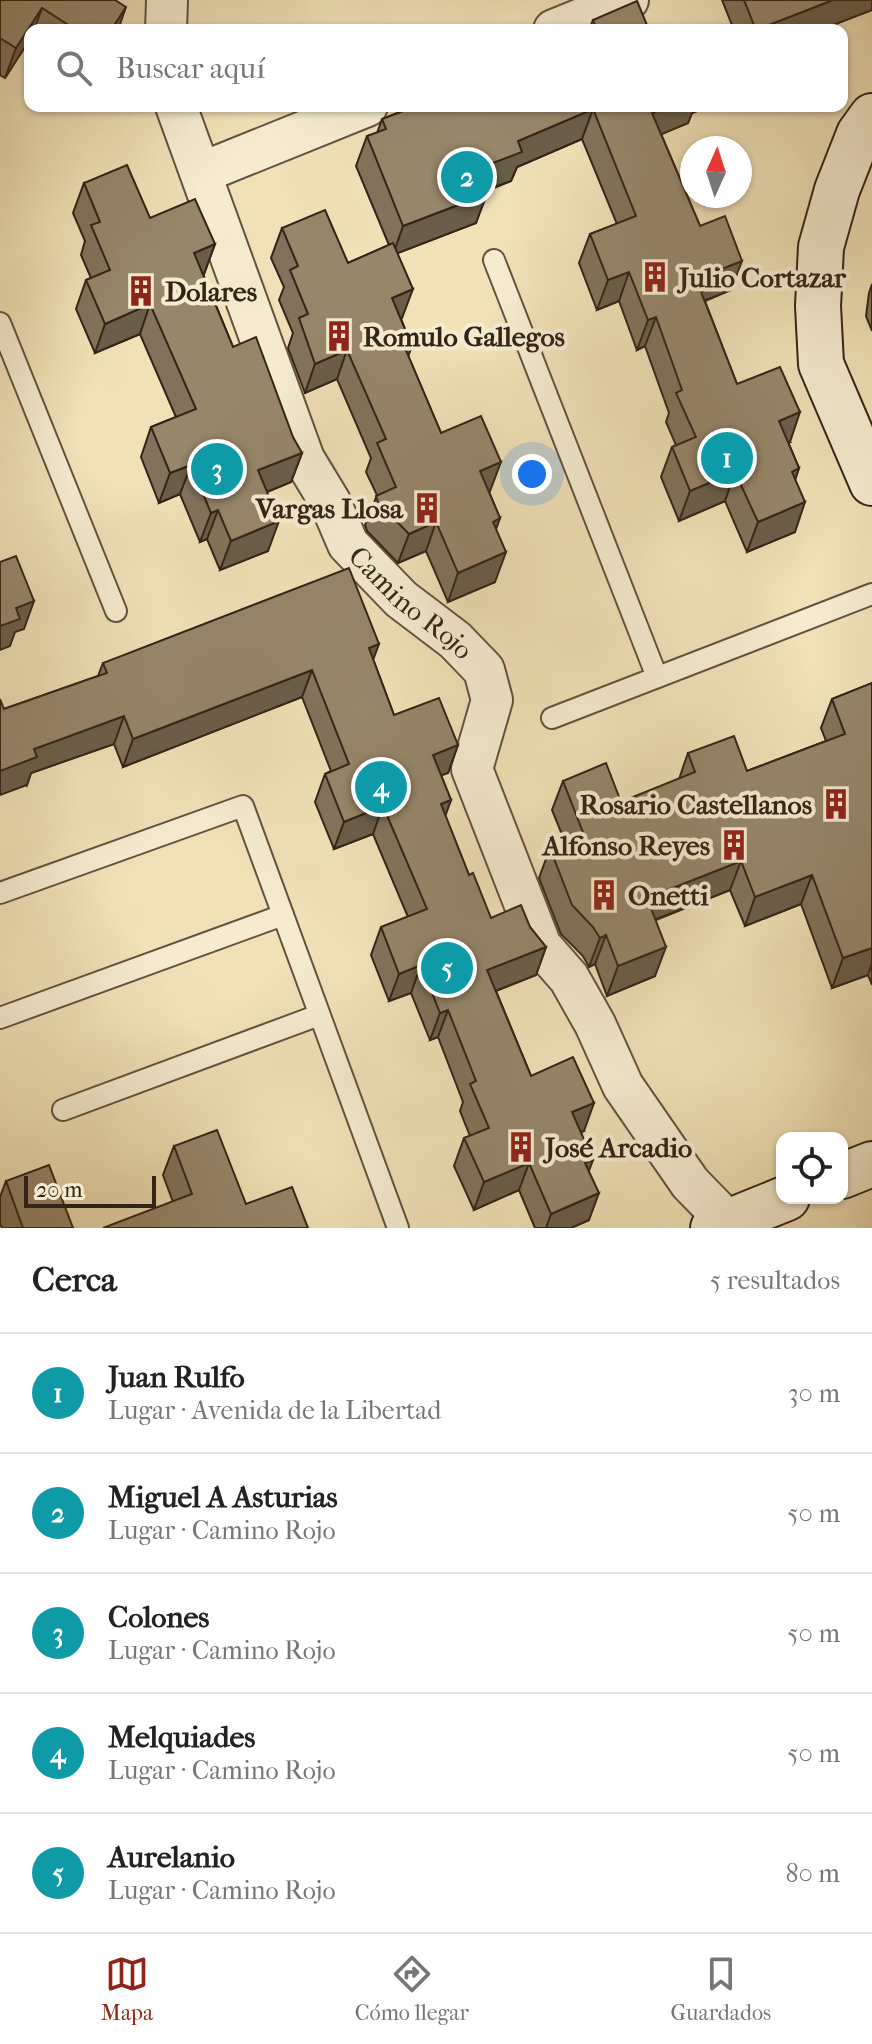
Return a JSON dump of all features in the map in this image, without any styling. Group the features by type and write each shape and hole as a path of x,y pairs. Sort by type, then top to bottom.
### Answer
{"street":[{"path":"166,24 167,0"},
{"path":"569,24 628,0"},
{"name":"Camino Rojo","path":"178,112 304,459 330,502 348,544 401,599 455,640 484,670 492,700 472,769 541,946 569,978 632,1098 720,1225"},
{"path":"201,173 352,112"},
{"path":"872,116 859,134 842,176 821,247 818,306 821,364 863,439 872,483"},
{"path":"848,1174 872,1164"},
{"path":"720,1225 776,1202"}],"lane":[{"path":"494,260 657,677"},
{"path":"0,323 116,611"},
{"path":"552,718 872,594"},
{"path":"0,893 243,806 398,1228"},
{"path":"0,1018 283,915"},
{"path":"63,1110 319,1015"}],"building":[{"path":"0,0 115,0 126,7 115,24 67,24 42,8 32,24 24,24 24,36 16,48 0,38"},
{"path":"744,0 833,0 771,24 754,24"},
{"path":"637,1 647,24 595,24 593,20"},
{"path":"400,112 586,112 518,141 522,152 477,169 487,194 403,226 367,136 386,129 382,119"},
{"path":"594,112 654,112 652,113 680,179 680,208 692,208 700,226 725,216 742,261 696,279 737,384 780,367 800,412 779,421 799,468 792,472 805,502 758,522 735,472 690,491 672,447 696,437 676,393 682,390 656,317 648,320 629,272 608,280 590,234 636,216"},
{"path":"127,165 150,218 195,199 215,244 194,253 233,347 256,337 293,437 302,453 258,470 279,521 231,541 218,510 211,513 191,465 170,473 151,427 196,409 150,304 105,324 86,280 110,270 91,225 100,222 84,183"},
{"path":"325,210 348,263 393,243 413,289 392,298 412,346 405,348 441,433 481,416 501,462 480,471 500,518 493,522 506,552 458,573 436,522 409,534 378,502 376,496 396,487 377,443 386,439 347,350 315,364 299,318 308,314 290,270 298,266 282,228"},
{"path":"16,556 34,601 16,608 20,619 0,626 0,562"},
{"path":"349,568 379,644 369,648 394,715 439,698 458,745 433,755 451,800 441,804 469,875 473,873 491,918 521,905 530,927 546,947 487,970 531,1076 573,1057 594,1103 572,1112 593,1160 585,1163 599,1193 551,1214 529,1163 484,1182 464,1138 489,1128 470,1084 476,1081 448,1010 440,1013 421,965 399,974 381,927 427,909 383,806 344,822 325,774 349,764 312,670 133,739 124,716 34,749 37,757 0,771 0,699 4,709 107,673 103,663"},
{"path":"872,683 872,948 843,958 812,875 755,897 741,861 647,898 666,947 618,966 606,935 600,938 572,905 550,848 584,835 563,781 606,763 621,802 695,772 688,753 734,736 747,771 845,734 832,699"},
{"path":"217,1130 246,1204 292,1187 308,1228 103,1228 192,1194 174,1146"},
{"path":"49,1165 73,1228 23,1228 6,1181"}],"place":[{"name":"Miguel A Asturias","path":"467,177"},
{"name":"Julio Cortazar","path":"655,277"},
{"name":"Dolares","path":"141,291"},
{"name":"Romulo Gallegos","path":"339,336"},
{"name":"Juan Rulfo","path":"727,458"},
{"name":"Colones","path":"217,469"},
{"name":"Vargas Llosa","path":"427,508"},
{"name":"Melquiades","path":"381,787"},
{"name":"Rosario Castellanos","path":"836,804"},
{"name":"Alfonso Reyes","path":"734,845"},
{"name":"Onetti","path":"604,895"},
{"name":"Aurelanio","path":"447,968"},
{"name":"José Arcadio","path":"521,1147"}]}
